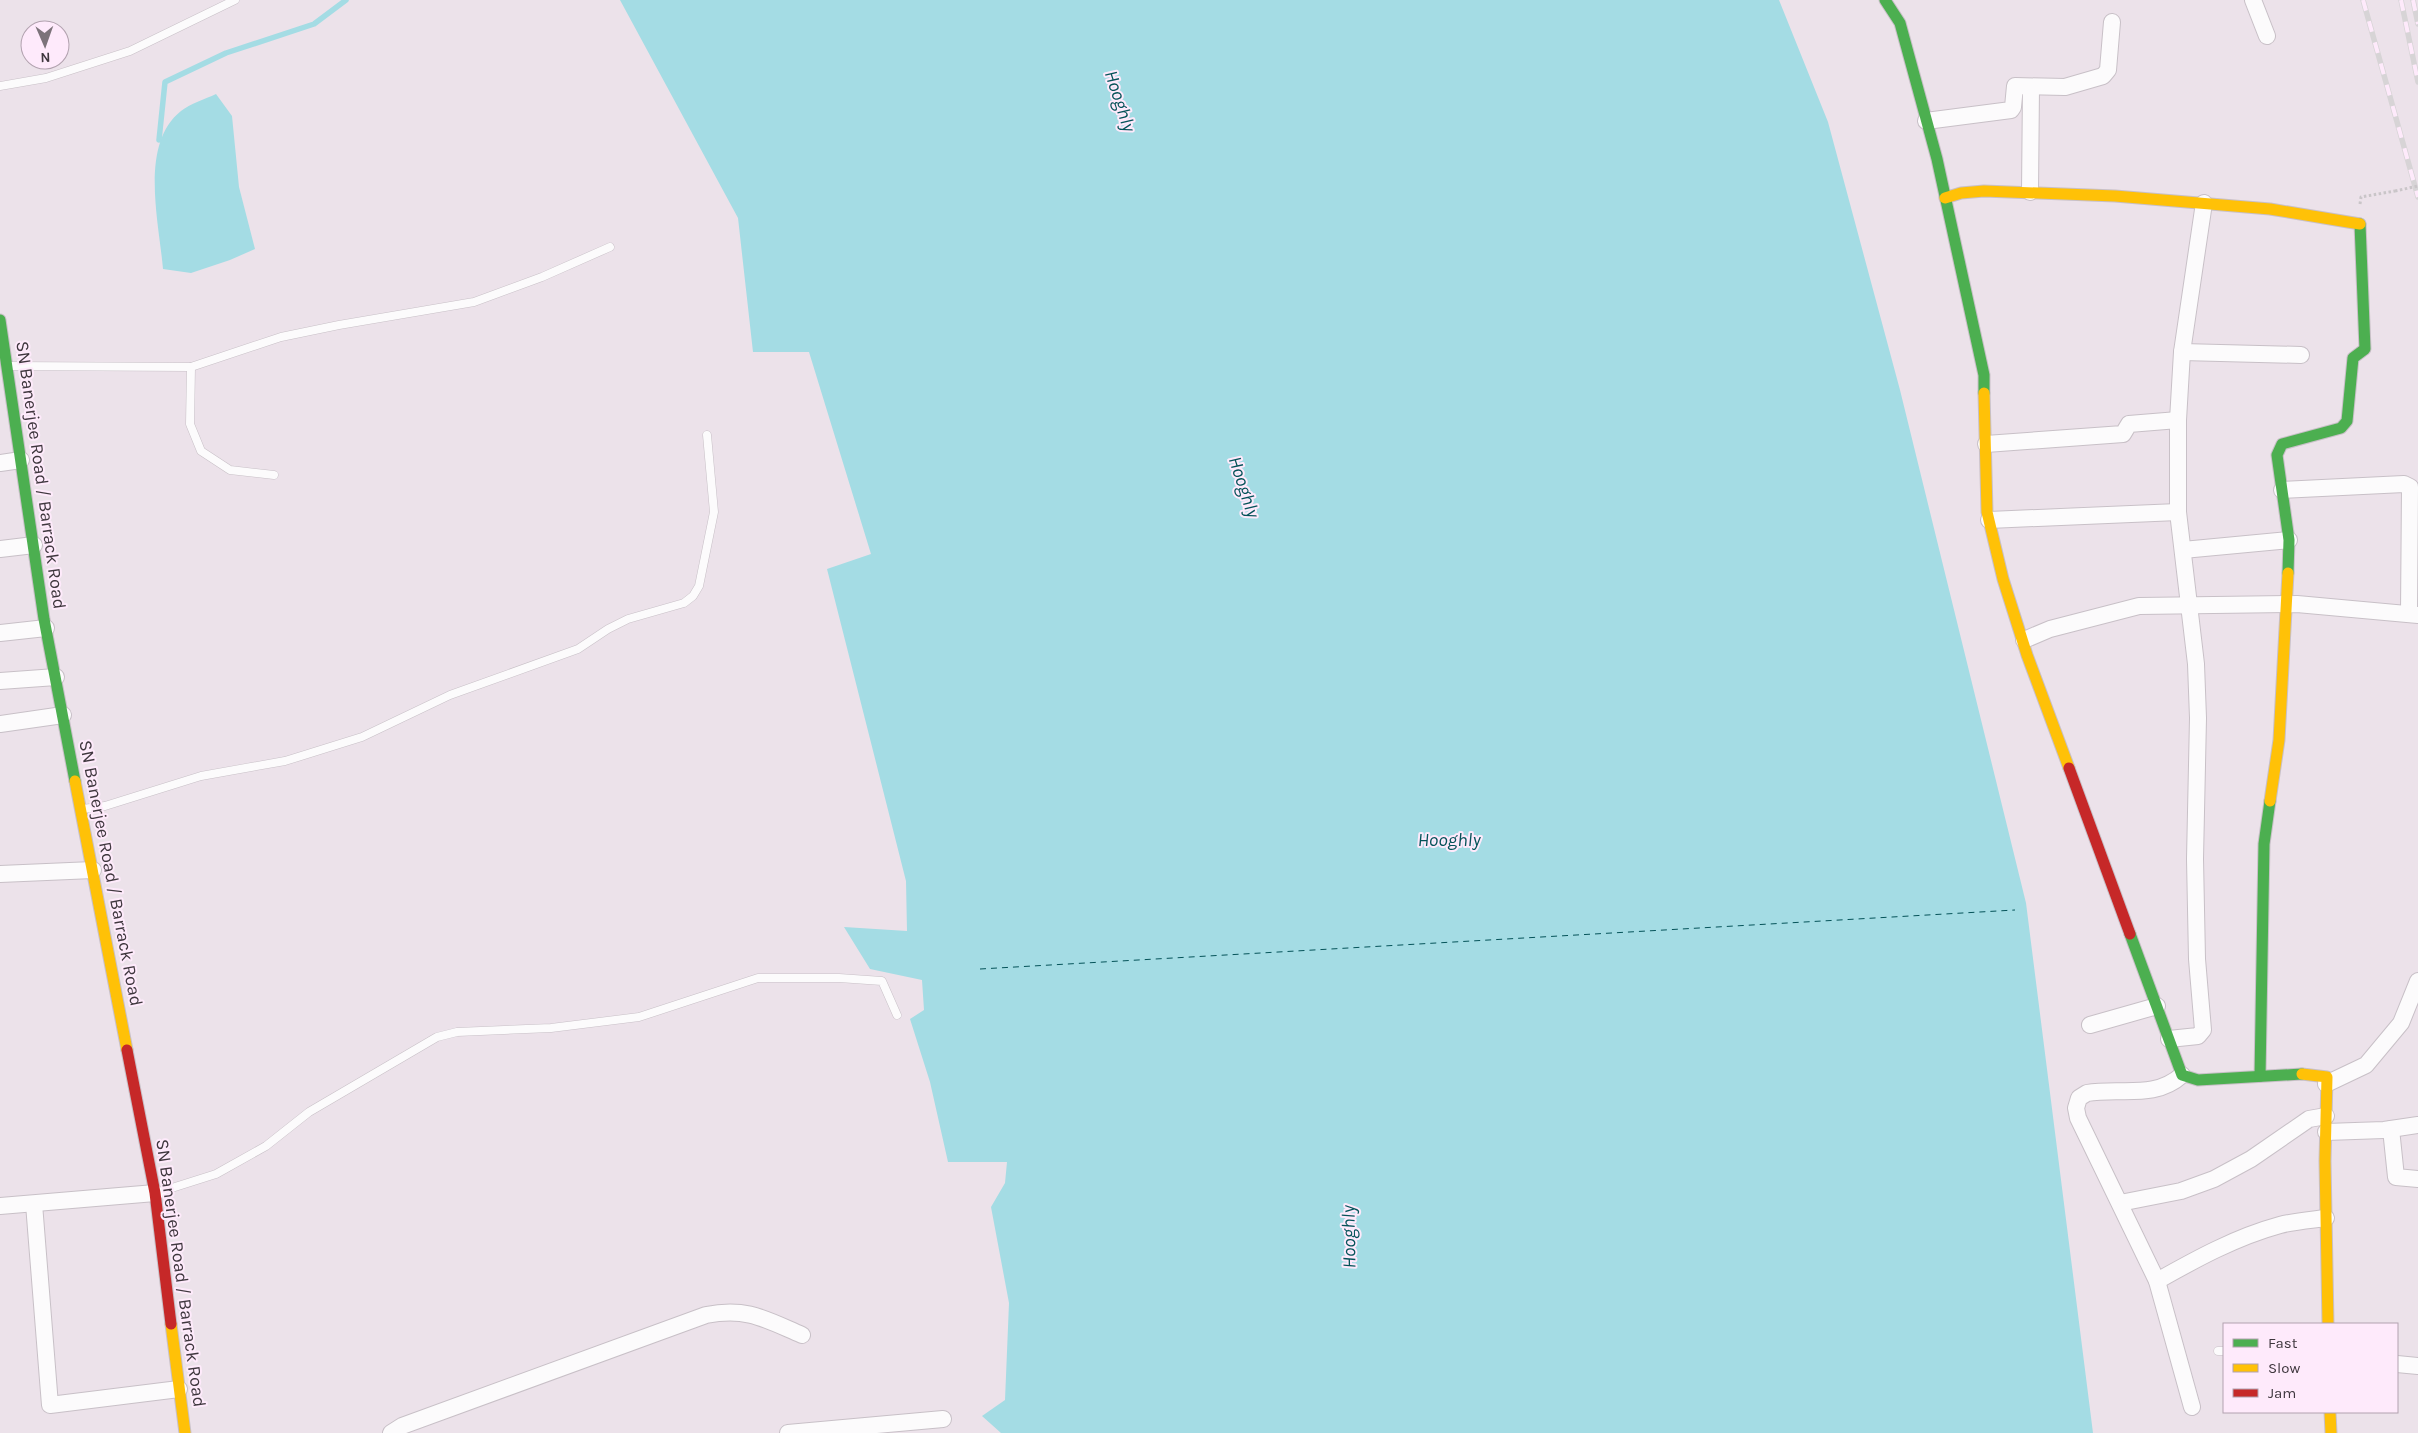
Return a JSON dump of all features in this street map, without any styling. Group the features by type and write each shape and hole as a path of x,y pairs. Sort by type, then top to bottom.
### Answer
{"street":[{"path":"1885,0 1900,23 1926,121 1984,376 1989,520 2003,579 2024,640 2027,655 2182,1075"},
{"path":"2253,0 2267,36"},
{"path":"1926,121 2010,110 2013,107 2014,86 2065,87 2107,74 2112,22"},
{"path":"2030,192 2031,86"},
{"path":"1945,198 1976,191 2030,192 2204,203 2359,222 2362,224 2365,349 2353,358 2347,421 2340,428 2282,444 2277,455 2289,540 2280,740 2264,844 2260,1076"},
{"path":"2169,1039 2198,1036 2203,1030 2197,958 2198,904 2195,859 2197,673 2178,512 2178,420 2182,352 2204,203"},
{"name":"SN Banerjee Road / Barrack Road","path":"0,320 2,344 7,366 6,398 21,460 46,628 156,1193 185,1433"},
{"path":"2182,352 2301,354"},
{"path":"1986,444 2123,434 2129,424 2178,420"},
{"path":"0,463 21,460"},
{"path":"2024,640 2050,629 2139,606 2287,604 2413,614 2410,487 2404,484 2282,490"},
{"path":"1989,520 2178,512"},
{"path":"2183,550 2289,540"},
{"path":"0,549 34,545"},
{"path":"0,633 46,628"},
{"path":"0,682 56,677"},
{"path":"0,724 63,715"},
{"path":"0,874 93,870"},
{"path":"2326,1084 2366,1065 2401,1023 2418,981"},
{"path":"2090,1025 2157,1006"},
{"path":"2182,1075 2198,1080 2301,1074 2327,1077 2326,1218 2328,1323"},
{"path":"2182,1075 2172,1084 2159,1090 2097,1091 2083,1095 2079,1098 2076,1108 2078,1118 2157,1281 2192,1407"},
{"path":"2120,1203 2181,1191 2214,1179 2250,1159 2309,1119 2326,1124 2391,1129 2418,1125"},
{"path":"2391,1129 2396,1177 2418,1179"},
{"path":"0,1206 156,1193"},
{"path":"34,1204 50,1405 179,1389"},
{"path":"2157,1281 2241,1238 2281,1225 2326,1218"},
{"path":"392,1433 402,1426 706,1315 727,1311 752,1314 802,1335"},
{"path":"2398,1364 2418,1366"},
{"path":"2330,1413 2331,1433"},
{"path":"788,1433 944,1419"}],"lane":[{"path":"0,86 46,78 130,51 235,0"},
{"path":"7,366 192,367 281,337 339,324 474,302 542,277 610,247"},
{"path":"192,367 190,424 201,451 230,470 274,475"},
{"path":"81,810 105,806 201,776 285,761 362,737 450,695 578,649 608,628 628,619 684,603 693,596 699,586 714,512 707,435"},
{"path":"156,1193 216,1174 266,1146 309,1112 437,1037 457,1032 550,1028 639,1017 758,978 839,978 882,981 897,1015"}],"path":[{"path":"2359,222 2361,197 2418,186"}],"water":[{"name":"Hooghly","path":"620,0 1779,0 1828,122 1900,390 2026,903 2093,1433 1001,1433 982,1416 1005,1400 1009,1303 991,1207 1005,1183 1007,1162 948,1162 930,1082 910,1019 924,1010 922,980 870,969 844,927 907,931 906,881 827,569 871,554 809,352 753,352 738,218"},
{"path":"216,94 232,116 239,187 255,249 230,260 191,273 163,269 155,185 156,163 160,143 168,125 181,111"}],"waterway":[{"path":"159,140 165,82 226,53 314,24 346,0"}],"ferry route":[{"path":"980,969 2015,910"}],"railway":[{"path":"2363,0 2418,197"},
{"path":"2401,0 2418,82"},
{"path":"2413,0 2418,24"}],"traffic: fast":[{"path":"1885,0 1900,23 1937,159 1984,375 1984,393"},
{"path":"2288,573 2289,540 2277,455 2282,444 2341,428 2347,421 2353,358 2365,349 2360,224"},
{"path":"0,320 44,619 75,781"},
{"path":"2260,1076 2264,844 2270,801"},
{"path":"2130,934 2182,1075 2198,1080 2302,1074"}],"traffic: slow":[{"path":"1945,198 1961,193 1984,191 2115,196 2270,209 2360,224"},
{"path":"1984,393 1987,512 2003,579 2027,655 2069,768"},
{"path":"2270,801 2279,740 2288,573"},
{"path":"75,781 127,1050"},
{"path":"2302,1074 2327,1077 2325,1161 2328,1323"},
{"path":"171,1324 185,1433"},
{"path":"2330,1413 2331,1433"}],"traffic: jam":[{"path":"2069,768 2130,934"},
{"path":"127,1050 155,1193 171,1324"}]}
